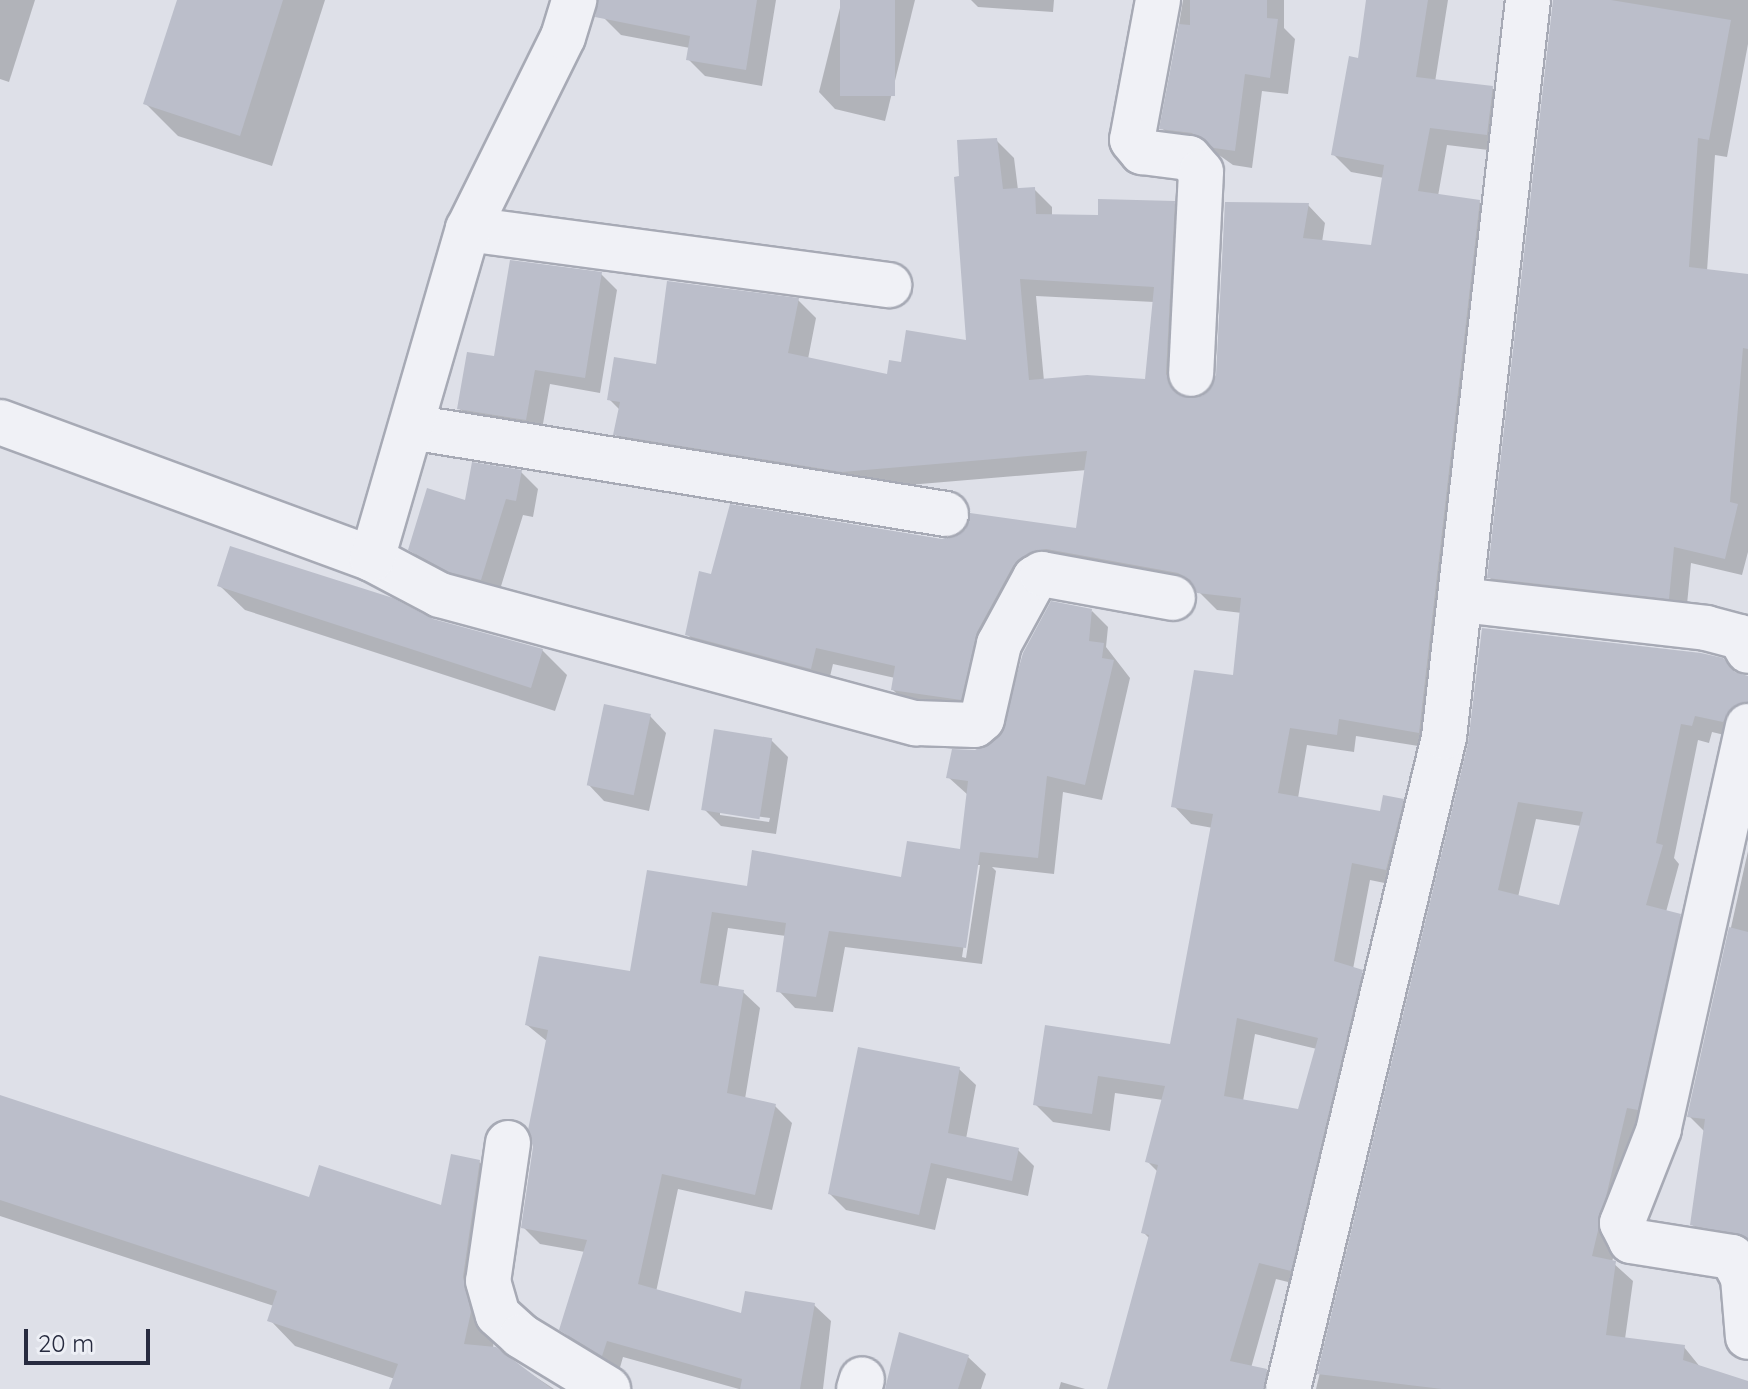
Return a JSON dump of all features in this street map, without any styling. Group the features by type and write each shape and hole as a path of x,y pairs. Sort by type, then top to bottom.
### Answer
{"street":[{"path":"372,559 468,229 563,37 574,0"},
{"path":"1158,0 1132,140 1142,152 1189,158 1201,172 1191,374"},
{"path":"1288,1389 1444,737 1528,0"},
{"path":"468,229 889,285"},
{"path":"0,422 372,559 440,595 916,723 975,725 982,719 999,644 1035,578 1042,574 1173,598"},
{"path":"411,427 946,514"},
{"path":"1461,600 1706,628 1740,637 1748,651"},
{"path":"1748,726 1659,1129 1622,1223 1631,1241 1732,1257 1743,1278 1748,1337"},
{"path":"508,1143 488,1281 498,1315 521,1336 596,1385"}],"building":[{"path":"177,0 283,0 240,136 143,104"},
{"path":"598,0 757,0 746,70 686,60 690,36 595,17"},
{"path":"840,0 895,0 895,96 840,96"},
{"path":"1190,0 1267,0 1267,18 1278,19 1270,78 1245,74 1235,151 1214,148 1192,133 1159,129 1179,24 1190,25"},
{"path":"1366,0 1428,0 1416,77 1493,86 1487,135 1430,128 1418,191 1480,200 1419,733 1339,719 1337,735 1290,728 1278,793 1380,811 1383,795 1404,799 1386,870 1352,863 1334,961 1363,970 1291,1271 1259,1263 1230,1361 1267,1369 1264,1389 1107,1389 1149,1235 1141,1233 1158,1165 1145,1162 1165,1086 1098,1076 1092,1114 1033,1105 1045,1025 1170,1044 1213,814 1171,807 1194,670 1233,675 1241,598 1197,593 1190,580 1178,573 1046,549 1031,552 1013,566 977,632 961,700 891,690 895,666 816,648 811,669 685,635 699,571 711,574 730,504 942,539 965,530 970,513 1076,528 1087,451 842,472 613,435 620,402 607,400 614,357 656,364 667,281 799,298 788,353 887,374 889,360 901,362 906,330 966,340 954,177 959,176 957,140 997,138 1003,189 1035,187 1036,214 1098,215 1098,199 1175,201 1166,374 1177,394 1202,396 1216,375 1225,202 1309,203 1303,238 1371,245 1384,165 1331,155 1349,56 1358,58","holes":["1020,279 1154,287 1145,379 1087,375 1029,380","1237,1018 1318,1038 1298,1109 1224,1096"]},
{"path":"1553,0 1611,0 1731,20 1709,140 1698,138 1689,267 1748,274 1748,349 1743,348 1730,502 1738,504 1725,559 1674,547 1669,599 1487,578"},
{"path":"510,260 602,272 585,378 535,370 526,420 457,409 467,352 494,356"},
{"path":"472,462 522,470 516,501 506,499 481,580 449,572 408,550 427,488 465,500"},
{"path":"230,546 393,598 433,619 543,649 531,688 217,586"},
{"path":"1051,601 1092,609 1089,641 1104,643 1102,658 1114,660 1085,785 1047,776 1038,858 961,850 980,852 966,948 829,931 816,997 776,992 786,923 712,912 700,983 744,990 727,1093 776,1104 755,1195 662,1174 638,1284 741,1313 745,1291 815,1303 800,1389 740,1389 742,1379 607,1341 602,1356 559,1330 587,1240 521,1228 533,1147 528,1130 548,1030 525,1025 539,956 630,971 647,870 747,886 752,850 901,877 907,841 960,849 968,781 946,778 952,749 975,750 999,737 1023,653"},
{"path":"1482,628 1701,653 1723,658 1735,672 1748,676 1748,702 1730,709 1723,722 1695,716 1692,726 1681,724 1656,843 1663,845 1646,905 1681,914 1638,1110 1627,1108 1592,1256 1616,1261 1606,1335 1685,1345 1683,1360 1748,1381 1748,1389 1442,1389 1317,1374 1468,743","holes":["1518,802 1583,812 1559,905 1498,890"]},
{"path":"604,704 651,714 634,795 587,785"},
{"path":"714,729 772,738 759,819 701,810"},
{"path":"1729,927 1748,932 1748,1238 1690,1225 1705,1119 1687,1117"},
{"path":"858,1047 960,1067 948,1133 1019,1148 1012,1181 931,1163 919,1215 828,1194"},
{"path":"0,1095 309,1197 319,1165 441,1205 451,1154 480,1160 463,1277 471,1312 464,1344 496,1347 552,1389 389,1389 398,1364 267,1321 277,1291 0,1200"},
{"path":"899,1332 969,1355 958,1389 885,1389"}]}
